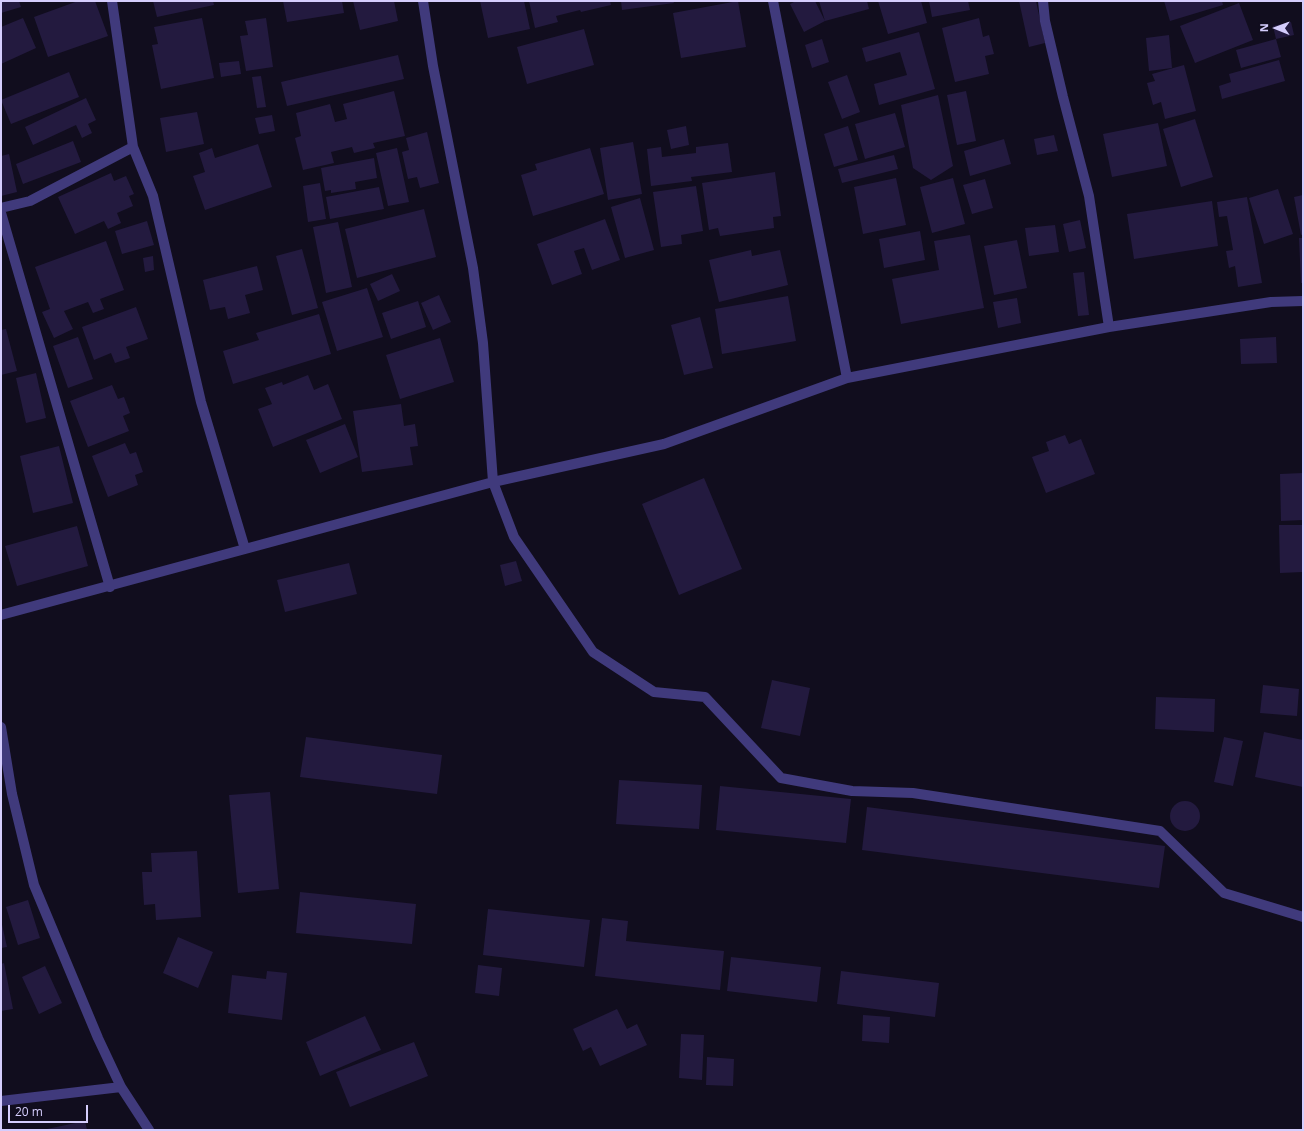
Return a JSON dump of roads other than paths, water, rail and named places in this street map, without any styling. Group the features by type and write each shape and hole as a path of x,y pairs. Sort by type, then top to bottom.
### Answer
{"street":[{"path":"112,1 133,147 153,196 201,402 245,549"},
{"path":"423,1 433,66 473,268 483,342 493,482 514,537 593,652 654,692 705,697 781,778 852,791 913,793 1160,831 1224,893 1303,917"},
{"path":"773,1 847,378"},
{"path":"1043,1 1045,21 1089,196 1109,326"},
{"path":"1,208 30,201 133,147"},
{"path":"1,213 110,587"},
{"path":"1,615 110,587 493,482 664,444 847,378 1109,326 1271,302 1303,301"},
{"path":"1,727 12,794 34,885 98,1038 121,1087 149,1130"},
{"path":"1,1101 121,1087"}]}
